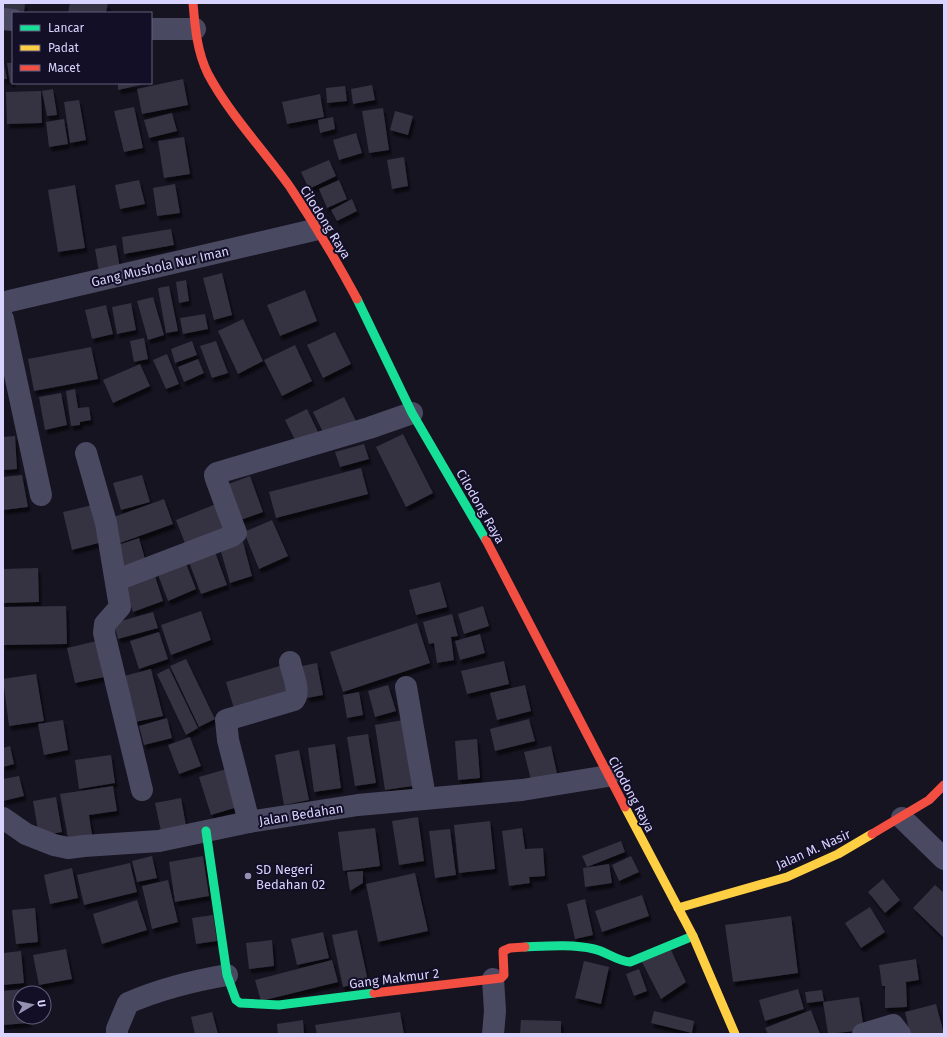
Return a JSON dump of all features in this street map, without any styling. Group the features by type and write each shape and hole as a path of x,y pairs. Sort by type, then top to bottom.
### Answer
{"street":[{"name":"Cilodong Raya","path":"188,4 200,51 208,73 236,116 318,229 363,310 412,413 494,553 608,776 678,908 736,1034"},
{"path":"152,29 195,29"},
{"name":"Gang Mushola Nur Iman","path":"41,496 4,308 318,229"},
{"path":"117,580 232,536 236,533 216,480 215,475 217,472 362,430 412,413"},
{"path":"86,453 106,523 117,580 120,607 105,624 104,633 142,790"},
{"path":"249,822 228,740 226,720 294,700 297,697 297,690 290,662"},
{"path":"406,687 425,798"},
{"name":"Jalan Bedahan","path":"3,818 26,834 54,845 68,848 159,841 249,822 358,805 522,790 608,776"},
{"name":"Jalan M. Nasir","path":"678,908 787,877 838,854 902,818 929,800 944,785"},
{"path":"902,818 944,859"},
{"name":"Gang Makmur 2","path":"206,831 227,975 236,1000 240,1003 279,1005 493,979"},
{"path":"494,1034 495,1011 493,979 501,978 504,975 502,956 503,952 510,948 570,945 594,949 625,963 636,961 692,936"},
{"path":"117,1034 117,1029 128,1003 149,994 189,982 227,975"},
{"path":"863,1034 893,1024 900,1034"}],"building":[{"path":"3,3 25,3 24,12 3,12"},
{"path":"70,3 108,3 106,12 68,12"},
{"path":"3,58 7,79 3,79"},
{"path":"7,63 12,63 12,83 10,83"},
{"path":"183,79 188,105 142,114 137,89"},
{"path":"118,84 145,84 118,90"},
{"path":"372,85 375,100 353,104 351,89"},
{"path":"345,86 347,101 327,103 326,88"},
{"path":"53,89 57,115 47,116 42,91"},
{"path":"41,91 42,123 7,124 6,92"},
{"path":"320,94 324,117 287,124 282,102"},
{"path":"79,100 86,140 70,143 64,102"},
{"path":"134,107 143,148 124,152 114,111"},
{"path":"383,108 389,150 369,153 362,111"},
{"path":"395,111 413,116 408,135 390,130"},
{"path":"172,113 177,131 149,138 144,120"},
{"path":"333,117 335,129 320,133 318,120"},
{"path":"64,119 68,144 49,147 46,122"},
{"path":"356,133 362,153 339,160 333,140"},
{"path":"184,137 190,174 164,178 158,141"},
{"path":"404,157 408,186 392,189 387,160"},
{"path":"329,160 336,176 309,189 301,172"},
{"path":"139,180 145,204 120,209 115,185"},
{"path":"339,180 347,199 327,208 319,189"},
{"path":"175,184 180,213 157,216 153,188"},
{"path":"75,185 85,248 58,252 48,190"},
{"path":"352,199 357,211 337,221 331,210"},
{"path":"171,229 174,245 124,254 122,237"},
{"path":"116,245 121,274 100,278 95,249"},
{"path":"222,273 232,315 214,320 203,278"},
{"path":"186,280 189,301 179,303 176,282"},
{"path":"169,286 178,331 166,333 158,288"},
{"path":"305,290 317,321 280,336 267,305"},
{"path":"153,297 164,335 148,340 137,301"},
{"path":"131,303 136,330 117,334 112,307"},
{"path":"106,305 113,334 92,339 85,310"},
{"path":"205,314 208,329 183,334 180,318"},
{"path":"243,319 263,361 238,374 218,331"},
{"path":"335,332 351,364 323,378 307,345"},
{"path":"144,338 148,359 134,362 130,341"},
{"path":"192,341 197,355 175,363 171,349"},
{"path":"216,341 228,373 212,378 200,346"},
{"path":"295,345 312,381 282,396 264,360"},
{"path":"91,347 98,379 34,391 28,359"},
{"path":"167,354 179,384 166,389 153,360"},
{"path":"198,359 204,373 184,382 178,367"},
{"path":"140,364 150,386 113,403 103,380"},
{"path":"75,389 78,408 89,407 91,420 80,422 80,425 71,426 66,391"},
{"path":"61,393 67,425 45,430 39,397"},
{"path":"344,397 356,421 325,436 313,412"},
{"path":"307,409 319,434 297,444 285,420"},
{"path":"403,434 433,493 406,507 376,447"},
{"path":"15,436 17,469 3,470 3,437"},
{"path":"364,444 369,459 340,467 335,452"},
{"path":"361,468 368,494 276,518 269,492"},
{"path":"22,475 28,507 3,510 3,477"},
{"path":"142,475 150,502 121,510 113,483"},
{"path":"250,476 263,512 235,522 223,486"},
{"path":"164,499 173,524 120,543 111,518"},
{"path":"221,502 231,529 186,546 176,520"},
{"path":"97,504 106,541 72,550 63,512"},
{"path":"272,520 288,556 259,569 244,532"},
{"path":"139,538 147,566 123,573 115,546"},
{"path":"243,542 252,576 230,583 220,548"},
{"path":"215,552 227,585 201,594 189,562"},
{"path":"185,561 196,589 168,601 157,572"},
{"path":"38,568 39,602 3,603 3,569"},
{"path":"154,573 163,601 133,612 123,583"},
{"path":"440,582 447,607 416,615 409,590"},
{"path":"66,606 67,644 3,645 3,607"},
{"path":"483,606 489,626 464,634 458,614"},
{"path":"201,611 211,640 171,655 161,625"},
{"path":"153,612 158,628 118,639 114,623"},
{"path":"452,614 458,636 451,637 454,660 437,663 434,643 429,644 423,622"},
{"path":"417,623 430,663 343,692 330,652"},
{"path":"159,632 168,659 139,669 130,641"},
{"path":"480,634 485,653 460,660 455,641"},
{"path":"101,640 109,676 75,683 67,648"},
{"path":"186,659 215,719 199,727 170,666"},
{"path":"504,661 509,684 467,694 461,671"},
{"path":"317,663 323,695 307,698 302,666"},
{"path":"283,665 291,696 235,712 226,682"},
{"path":"169,668 198,728 186,735 157,674"},
{"path":"151,669 163,716 135,722 124,676"},
{"path":"36,674 44,721 9,726 3,679"},
{"path":"388,685 396,711 375,717 368,691"},
{"path":"525,685 531,711 497,720 490,693"},
{"path":"359,692 363,715 347,718 343,695"},
{"path":"167,718 172,738 144,745 139,726"},
{"path":"529,719 535,741 495,751 490,729"},
{"path":"63,720 68,750 44,755 38,724"},
{"path":"403,720 413,786 385,790 375,725"},
{"path":"368,734 376,783 355,786 347,737"},
{"path":"190,737 201,766 179,774 168,745"},
{"path":"477,739 480,778 458,780 455,741"},
{"path":"335,744 341,788 314,792 308,748"},
{"path":"10,746 14,764 3,767 3,748"},
{"path":"551,746 558,778 532,784 524,752"},
{"path":"299,750 309,800 284,805 275,755"},
{"path":"111,755 115,783 79,789 75,760"},
{"path":"230,768 241,806 211,815 199,777"},
{"path":"19,776 24,796 3,801 3,779"},
{"path":"113,786 117,811 89,815 92,835 68,838 60,794"},
{"path":"56,797 62,832 39,836 33,801"},
{"path":"181,798 187,831 162,836 155,803"},
{"path":"418,817 424,861 399,865 392,821"},
{"path":"490,821 495,869 459,873 454,825"},
{"path":"375,828 380,866 343,871 338,832"},
{"path":"522,828 525,849 543,848 545,876 529,877 530,883 509,886 502,831"},
{"path":"450,829 456,875 435,878 429,831"},
{"path":"621,841 625,852 587,867 582,856"},
{"path":"152,856 157,878 137,882 132,861"},
{"path":"203,856 209,896 175,902 169,862"},
{"path":"631,856 639,872 619,881 612,865"},
{"path":"130,863 137,892 84,905 77,875"},
{"path":"609,864 612,883 585,887 583,868"},
{"path":"72,868 78,898 50,904 44,875"},
{"path":"363,871 363,883 350,891 347,872"},
{"path":"415,873 428,931 378,942 366,884"},
{"path":"883,879 900,900 885,913 868,892"},
{"path":"168,880 178,922 152,929 142,886"},
{"path":"935,885 944,893 944,938 913,908"},
{"path":"642,895 649,916 602,932 595,911"},
{"path":"585,899 593,935 575,939 567,904"},
{"path":"137,900 147,930 102,944 93,914"},
{"path":"870,907 885,932 861,948 845,923"},
{"path":"35,908 38,942 16,944 12,910"},
{"path":"213,915 217,941 196,944 192,918"},
{"path":"791,916 798,973 733,982 725,925"},
{"path":"357,930 368,981 343,987 332,935"},
{"path":"323,932 329,958 297,965 291,939"},
{"path":"272,940 274,966 249,969 246,943"},
{"path":"66,949 72,979 39,985 33,955"},
{"path":"671,950 686,982 661,999 642,962"},
{"path":"21,951 24,983 3,985 3,953"},
{"path":"916,959 919,980 906,982 907,1007 885,1008 885,986 882,986 879,965"},
{"path":"332,960 338,982 261,1001 255,980"},
{"path":"584,961 609,967 601,1004 575,998"},
{"path":"639,969 647,991 634,996 626,974"},
{"path":"798,989 804,1009 765,1021 759,1000"},
{"path":"12,990 12,1024 3,1025 3,991"},
{"path":"822,990 824,1001 807,1003 805,992"},
{"path":"859,997 864,1030 828,1034 823,1002"},
{"path":"936,1004 944,1034 910,1034 905,1012"},
{"path":"811,1010 820,1034 768,1034 765,1028"},
{"path":"654,1011 694,1021 692,1033 651,1023"},
{"path":"212,1012 218,1034 195,1034 191,1017"},
{"path":"400,1012 404,1034 317,1034 315,1025"},
{"path":"303,1020 304,1034 278,1034 277,1024"},
{"path":"521,1020 561,1021 561,1034 520,1034"}],"traffic: fast":[{"path":"357,299 412,413 486,540"},
{"path":"206,831 227,975 236,1000 240,1003 279,1005 374,993"},
{"path":"525,947 586,947 599,950 621,960 630,962 693,936"}],"traffic: slow":[{"path":"625,807 693,936 735,1034"},
{"path":"678,908 787,877 838,854 872,834"}],"traffic: jam":[{"path":"193,3 199,48 208,74 226,104 280,173 308,214 357,299"},
{"path":"486,540 625,807"},
{"path":"872,834 929,800 944,785"},
{"path":"374,993 501,978 504,975 503,951 510,948 525,947"}],"place":[{"name":"SD Negeri Bedahan 02","path":"248,876"}]}
